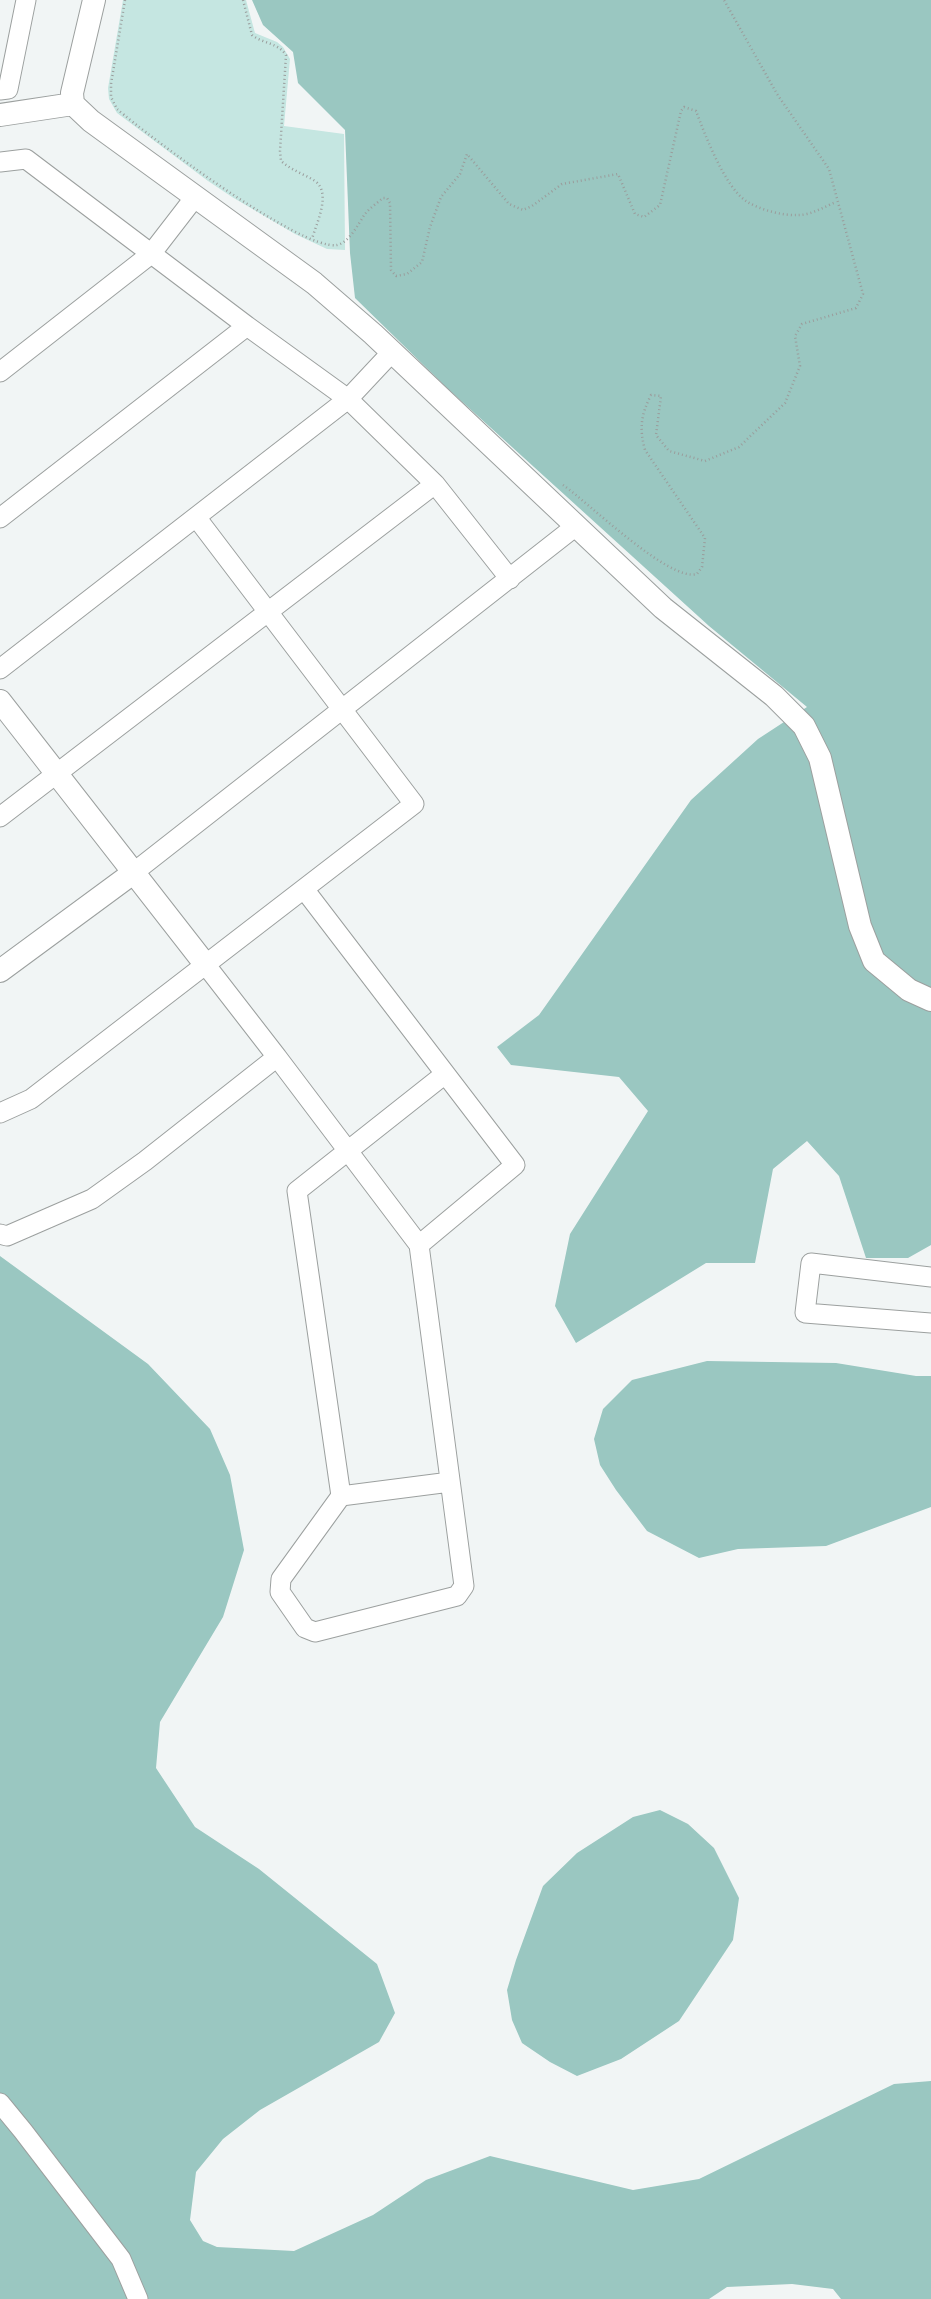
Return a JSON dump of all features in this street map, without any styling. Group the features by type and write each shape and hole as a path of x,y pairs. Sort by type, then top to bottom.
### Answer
{"street":[{"path":"0,90 8,89 26,0"},
{"path":"94,0 72,93 73,104 91,121 314,283 392,352 663,608 774,696 804,726 820,758 860,926 874,960 909,990 931,1000"},
{"path":"0,115 73,104"},
{"path":"0,162 26,159 247,326 348,398 435,484 510,579"},
{"path":"0,372 150,254 195,197"},
{"path":"0,518 247,326"},
{"path":"0,669 348,398 392,352"},
{"path":"0,817 435,484"},
{"path":"0,1113 31,1099 414,804 196,517"},
{"path":"0,971 133,873 576,526"},
{"path":"0,701 205,964 348,1151 419,1245 464,1586 458,1596 315,1632 306,1628 280,1592 280,1579 341,1496 297,1191 348,1151 445,1074"},
{"path":"304,889 515,1166 419,1245"},
{"path":"0,1234 7,1236 92,1199 145,1161 276,1057"},
{"path":"928,1274 811,1264 805,1312 931,1323"},
{"path":"341,1496 450,1482"},
{"path":"0,2103 24,2130 121,2259 138,2299"}],"path":[{"path":"125,0 111,84 111,97 117,109 207,178 296,232 326,245 338,245 348,238 366,213 383,198 387,198 390,203 391,270 396,276 407,274 422,262 430,227 441,197 460,174 467,154 509,204 523,210 532,206 562,184 618,174 635,214 644,217 660,205 681,111 684,107 696,111 710,146 737,193 747,202 778,214 801,216 836,202"},
{"path":"243,0 252,35 263,41 274,44 286,55 280,151 281,161 316,182 322,188 322,201 312,239"},
{"path":"560,482 584,500 649,556 671,569 691,576 697,574 702,567 706,538 645,450 642,439 642,414 651,395 661,396 656,435 669,451 705,461 739,447 785,403 800,366 795,336 797,330 802,324 856,308 863,294 836,202 829,169 777,94 724,0"}],"green space":[{"path":"123,0 246,0 255,33 277,42 283,47 290,59 284,126 344,134 345,250 327,249 295,234 232,197 208,181 117,113 109,99 108,88"}],"shaded area":[{"path":"252,0 931,0 931,1245 908,1258 866,1258 839,1176 807,1141 773,1169 755,1263 706,1263 576,1343 555,1306 570,1234 648,1111 619,1077 511,1065 497,1047 539,1015 691,800 758,739 807,707 709,626 447,388 355,298 350,253 345,130 298,83 293,52 263,25"},
{"path":"0,1256 148,1364 210,1429 230,1475 244,1550 223,1617 160,1722 156,1768 195,1827 259,1869 377,1964 395,2013 379,2042 260,2110 223,2139 196,2172 190,2220 203,2241 217,2247 294,2251 373,2215 426,2180 490,2156 633,2190 699,2179 894,2084 931,2081 931,2299 841,2299 833,2289 792,2284 727,2287 709,2299 0,2299"},
{"path":"707,1361 836,1363 916,1376 931,1376 931,1507 826,1546 738,1549 699,1558 647,1531 616,1490 600,1465 594,1439 603,1409 632,1380"},
{"path":"660,1810 688,1824 714,1848 739,1898 733,1940 679,2021 621,2059 577,2076 550,2062 522,2043 512,2020 507,1990 516,1960 543,1886 577,1853 633,1817"}]}
